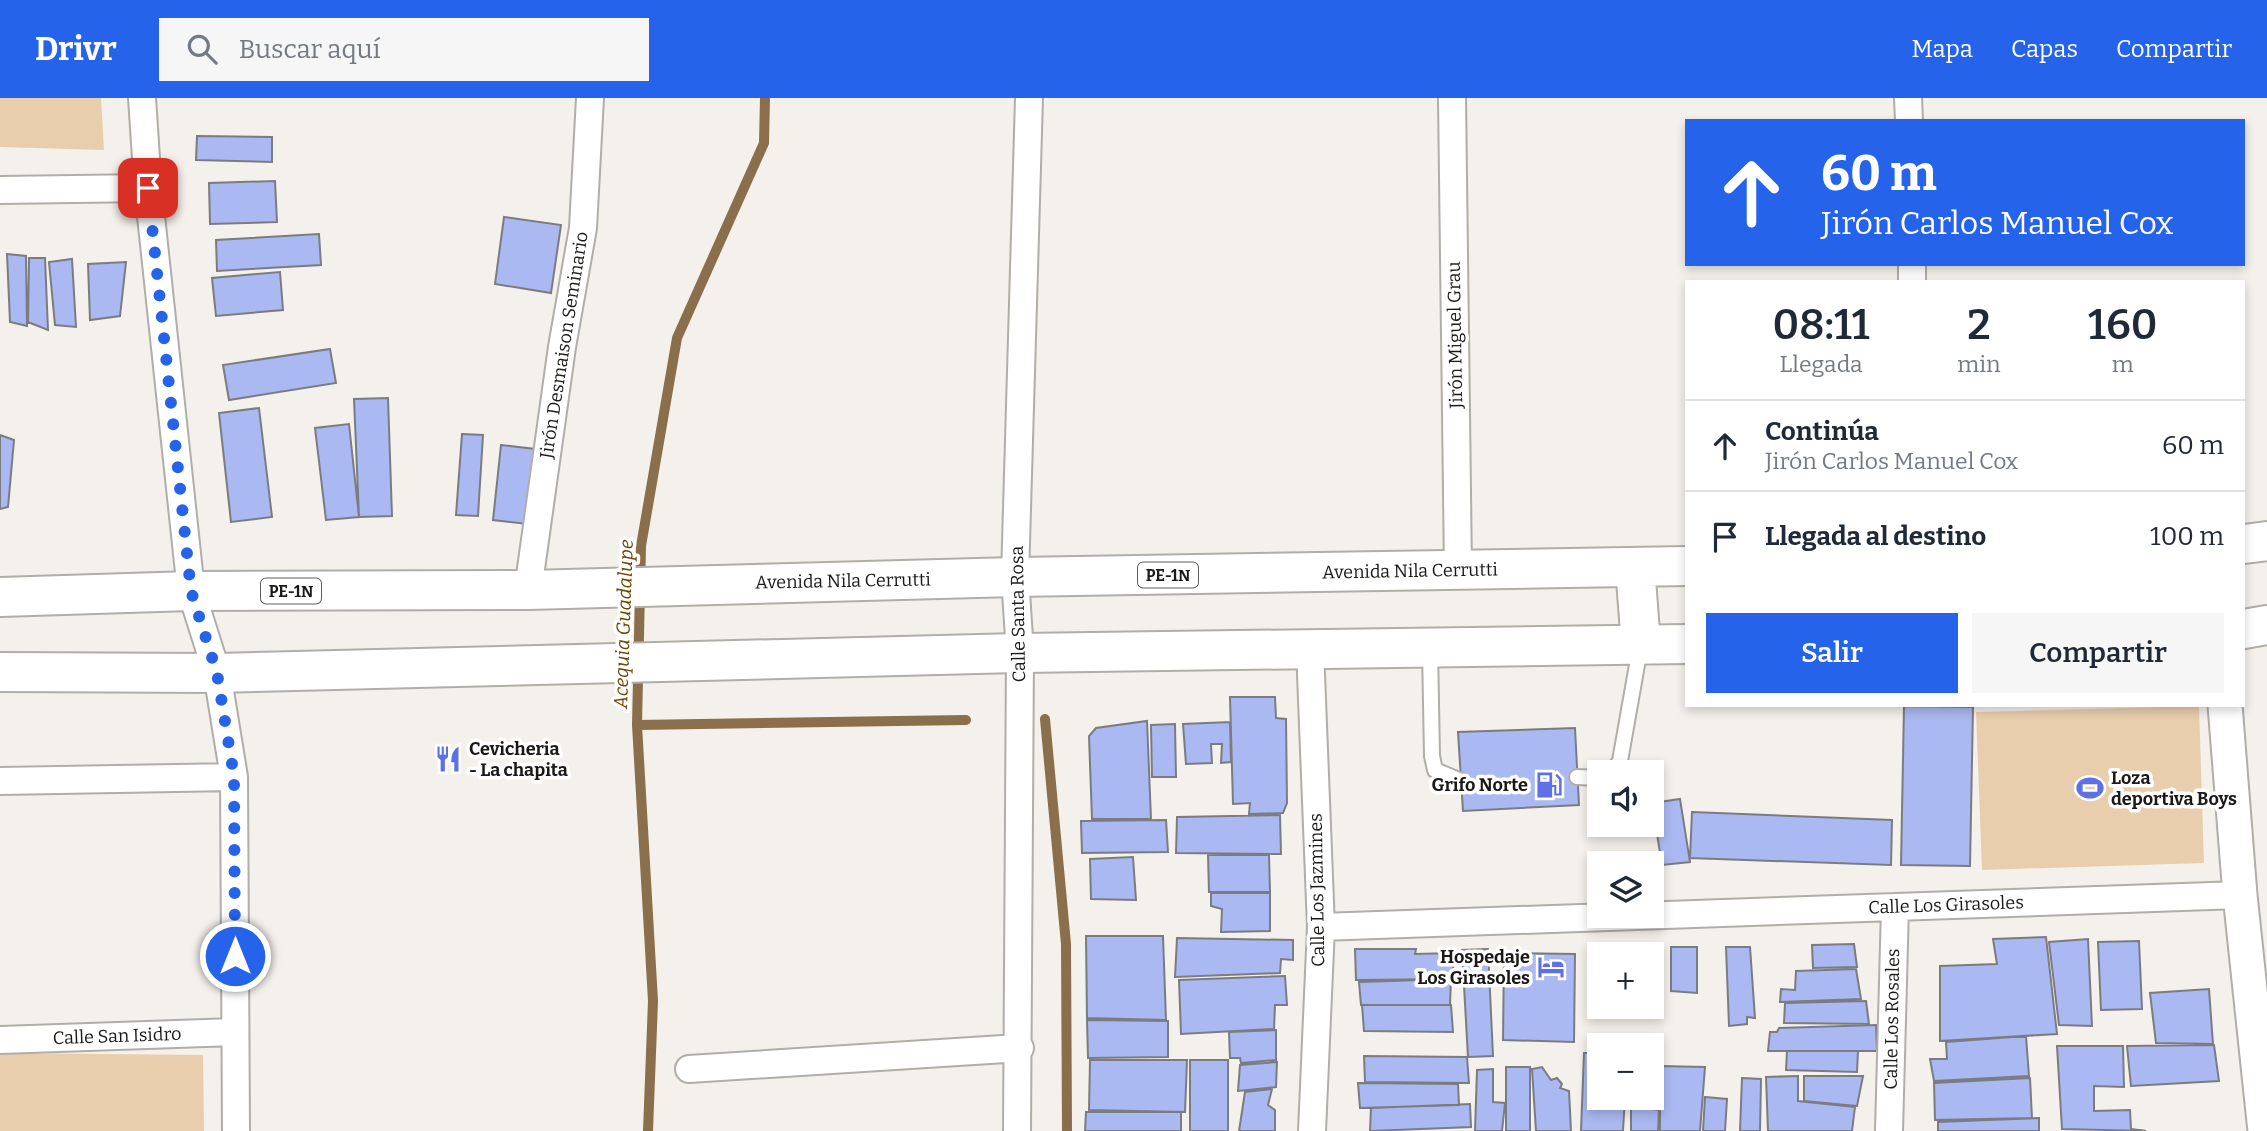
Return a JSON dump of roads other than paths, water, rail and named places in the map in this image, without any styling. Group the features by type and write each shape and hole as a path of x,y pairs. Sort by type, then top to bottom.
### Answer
{"highway":[{"path":"2245,544 2267,541"},
{"name":"Avenida Nila Cerrutti","path":"0,597 191,591 528,590 1015,577 1685,566"},
{"path":"1635,567 1641,645"},
{"path":"2245,629 2267,625"},
{"path":"0,672 217,673 1020,653 1685,644"}],"street":[{"path":"142,98 148,188 191,591 217,673 234,776 236,1131"},
{"name":"Jirón Desmaison Seminario","path":"528,590 562,346 583,228 590,98"},
{"path":"590,131 601,98"},
{"name":"Calle Santa Rosa","path":"1017,1131 1020,1048 1020,653 1015,577 1028,98"},
{"name":"Jirón Miguel Grau","path":"1452,98 1458,571"},
{"path":"1908,98 1909,119"},
{"path":"0,190 148,188"},
{"name":"Calle Los Jazmines","path":"1310,649 1321,927 1312,1131"},
{"path":"2225,707 2240,895 2263,1064 2265,1131"},
{"path":"0,781 234,776"},
{"name":"Calle Los Girasoles","path":"1321,927 2240,895"},
{"name":"Calle Los Rosales","path":"1889,1131 1895,907"},
{"name":"Calle San Isidro","path":"0,1040 235,1032"},
{"path":"689,1069 1020,1048"}],"lane":[{"path":"1620,760 1641,645"},
{"path":"1430,647 1432,756 1435,770 1461,781"},
{"path":"1577,777 1587,777"}],"waterway":[{"name":"Acequia Guadalupe","path":"648,1131 653,1001 637,725 641,546 677,338 764,143 765,98"},
{"path":"1045,719 1066,944 1067,1131"},
{"path":"637,725 966,720"}],"place":[{"name":"Cevicheria - La chapita","path":"448,759"},
{"name":"Grifo Norte","path":"1549,785"},
{"name":"Loza deportiva Boys","path":"2090,788"},
{"name":"Hospedaje Los Girasoles","path":"1551,967"}]}
